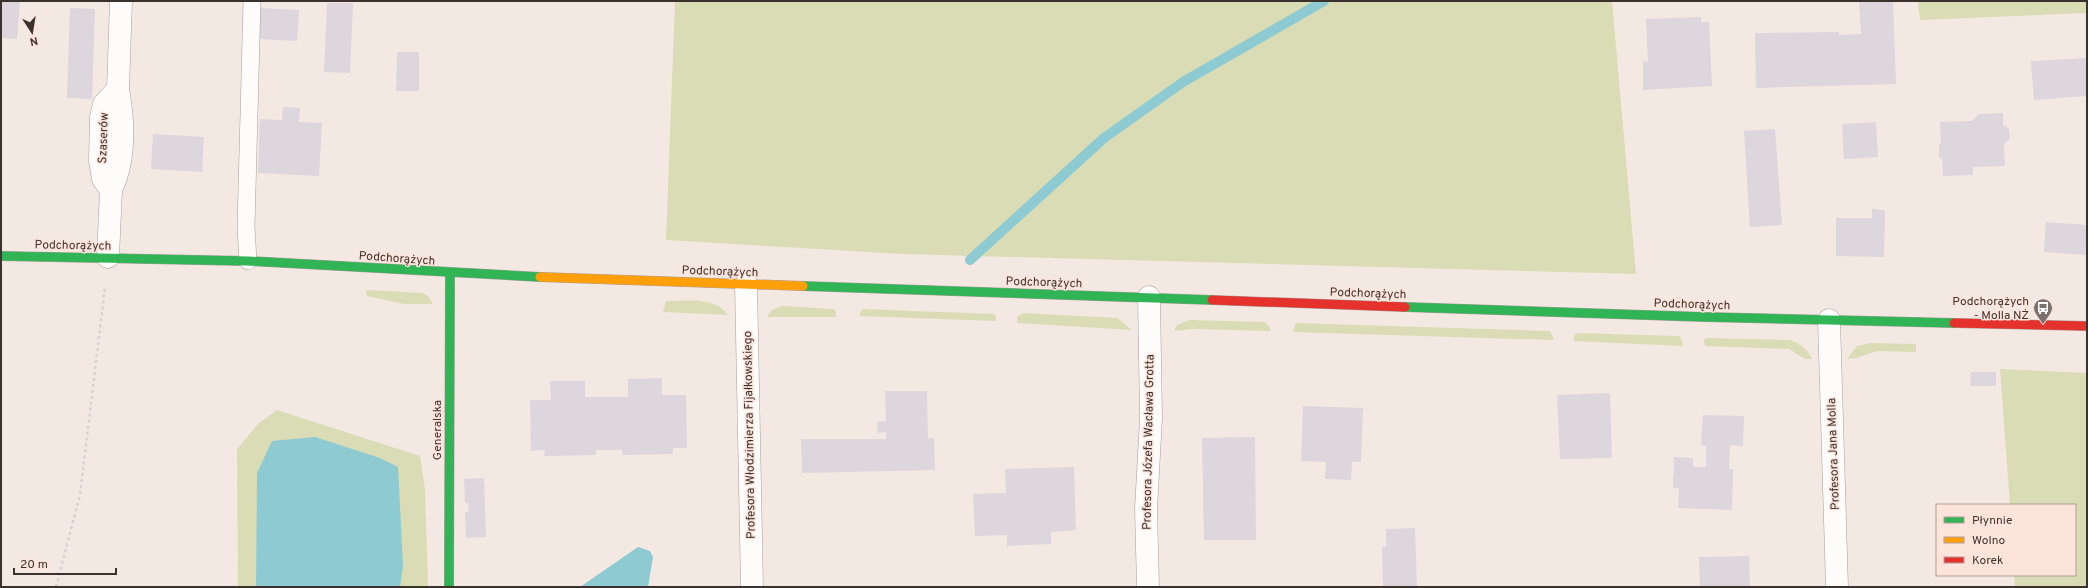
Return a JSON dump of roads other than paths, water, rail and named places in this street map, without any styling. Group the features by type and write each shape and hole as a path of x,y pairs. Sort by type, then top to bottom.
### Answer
{"street":[{"name":"Szaserów","path":"108,257 112,190 103,179 100,161 101,117 104,104 118,89 121,1"},
{"name":"Podchorążych","path":"1,256 248,261 450,274 1829,320 2087,326"},
{"name":"Generalska","path":"448,587 450,274"},
{"name":"Profesora Włodzimierza Fijałkowskiego","path":"746,284 752,587"},
{"name":"Profesora Józefa Wacława Grotta","path":"1148,587 1146,509 1151,418 1150,297"},
{"name":"Profesora Jana Molla","path":"1829,320 1837,587"}],"lane":[{"path":"248,261 246,227 252,1"}],"water":[{"path":"315,437 380,458 398,467 403,566 400,587 256,587 257,473 272,441"},
{"path":"638,547 650,551 653,557 648,587 580,587"}],"waterway":[{"path":"970,260 1104,138 1183,82 1324,1"}],"place":[{"name":"Podchorążych - Molla NŻ","path":"2043,325"}]}
